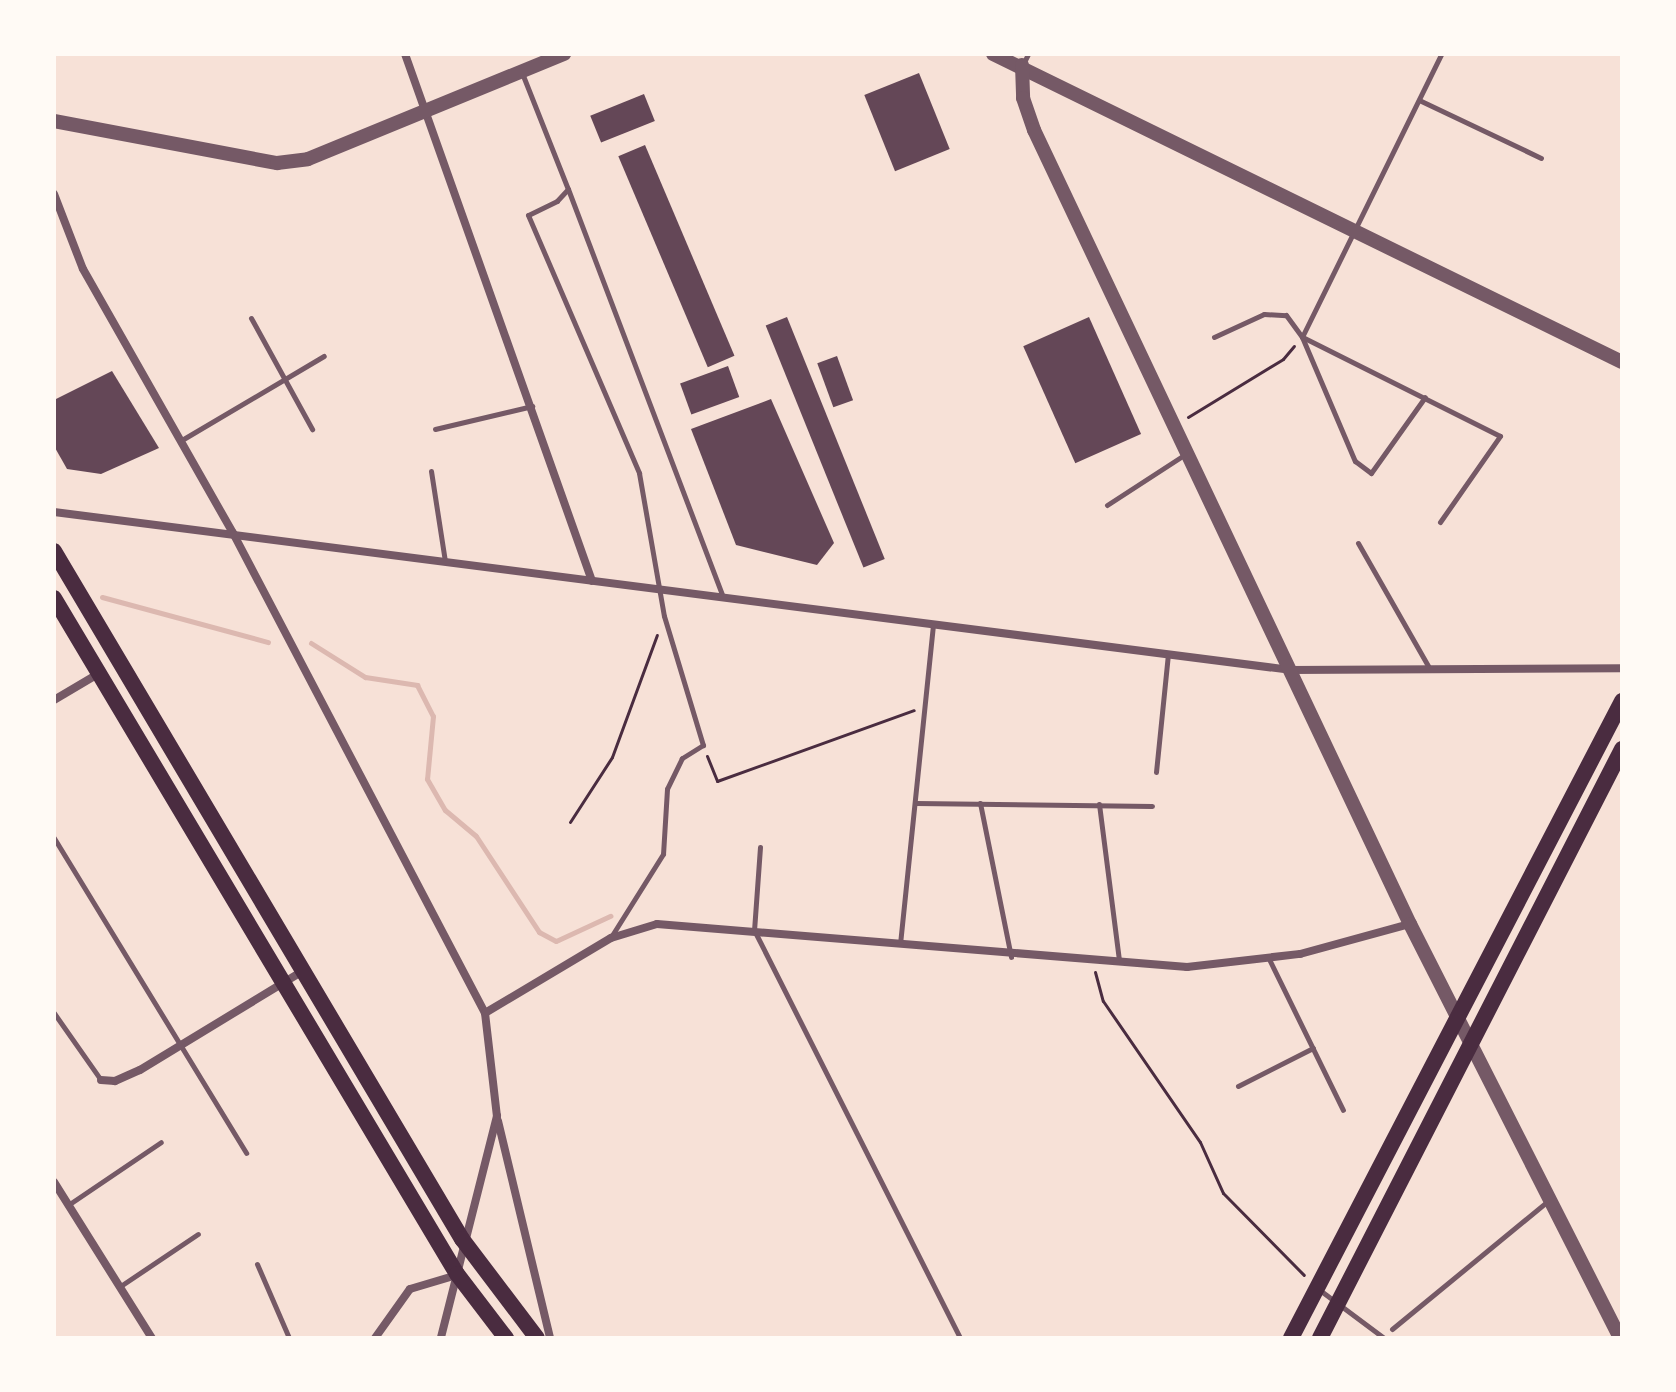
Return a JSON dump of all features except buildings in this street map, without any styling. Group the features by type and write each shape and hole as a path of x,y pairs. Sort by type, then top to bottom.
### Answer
{"main road":[{"path":"54,551 462,1239 537,1338"},
{"path":"54,598 457,1274 506,1338"},
{"path":"1291,1338 1460,1022 1622,701"},
{"path":"1320,1338 1622,749"}],"street":[{"path":"405,54 422,114 445,162 533,405 592,581"},
{"path":"54,121 277,163 321,154 564,54"},
{"path":"993,54 1025,60 1622,362"},
{"path":"1025,60 1023,98 1034,130 1410,924 1620,1338"},
{"path":"54,194 83,269 233,533 485,1013 497,1116 550,1338"},
{"path":"54,512 1169,651 1290,670 1622,668"},
{"path":"54,700 99,673"},
{"path":"485,1013 611,938 657,924 754,930 1011,957 1187,967 1269,959 1410,924"},
{"path":"101,1080 115,1081 140,1070 303,971"},
{"path":"441,1338 462,1239 497,1116"},
{"path":"54,1182 152,1338"},
{"path":"375,1338 410,1289 457,1274"}],"lane":[{"path":"1302,337 1441,54"},
{"path":"521,72 723,596"},
{"path":"1419,100 1541,158"},
{"path":"568,189 557,201 528,215 639,473 657,588 703,745 682,758 667,789 663,854 611,938"},
{"path":"1214,337 1264,314 1286,315 1302,337 1355,461 1371,473 1425,397"},
{"path":"251,318 312,429"},
{"path":"1302,337 1500,436 1440,522"},
{"path":"180,442 324,356"},
{"path":"435,429 533,405"},
{"path":"1107,505 1188,453"},
{"path":"431,471 445,561"},
{"path":"1358,543 1430,669"},
{"path":"900,945 927,705 933,621"},
{"path":"1156,772 1169,651"},
{"path":"916,803 1152,806"},
{"path":"980,803 1011,957"},
{"path":"1099,804 1119,962"},
{"path":"54,838 246,1153"},
{"path":"760,847 754,930 960,1338"},
{"path":"1269,959 1343,1110"},
{"path":"54,1013 101,1080"},
{"path":"1238,1086 1313,1048"},
{"path":"68,1205 161,1142"},
{"path":"1392,1329 1550,1200"},
{"path":"119,1288 198,1234"},
{"path":"257,1264 289,1338"},
{"path":"1318,1289 1339,1300 1384,1338"}],"path":[{"path":"1175,425 1283,359 1302,337"},
{"path":"570,822 612,757 664,616"},
{"path":"703,745 717,781 927,705"},
{"path":"1091,961 1103,1001 1200,1142 1223,1193 1318,1289"}],"waterway":[{"path":"102,597 268,642"},
{"path":"311,643 365,677 417,685 433,716 427,779 445,810 476,836 539,932 556,941 610,916"}]}
